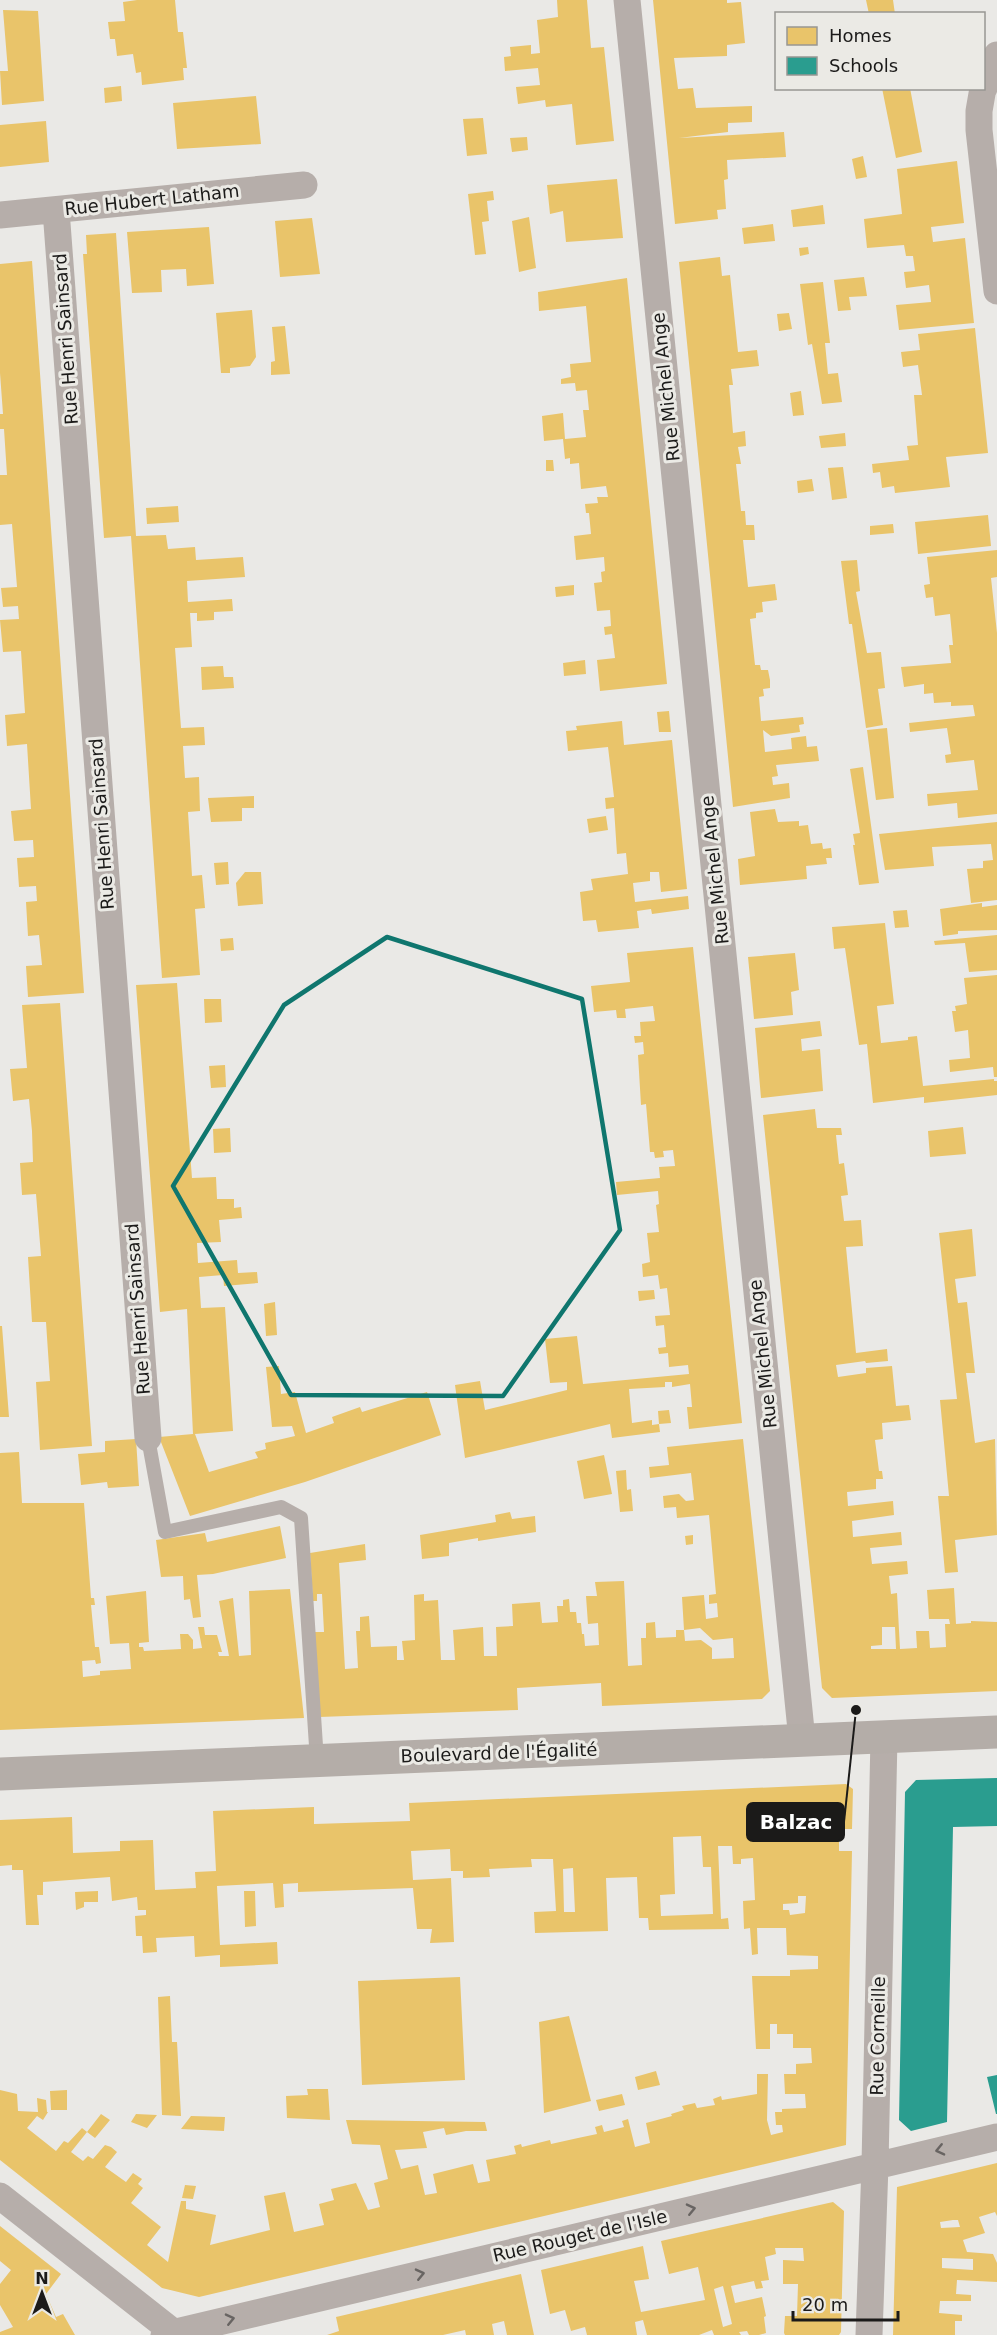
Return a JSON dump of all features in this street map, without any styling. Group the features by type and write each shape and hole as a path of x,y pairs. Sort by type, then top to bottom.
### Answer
{"main road":[{"name":"Boulevard de l'Égalité","path":"0,1774 997,1732"}],"street":[{"name":"Rue Michel Ange","path":"627,0 802,1740"},
{"path":"985,83 997,55"},
{"path":"983,90 979,111 980,130 997,291"},
{"name":"Rue Hubert Latham","path":"0,215 304,185"},
{"name":"Rue Henri Sainsard","path":"56,210 148,1438"},
{"name":"Rue Corneille","path":"869,2335 884,1737"},
{"name":"Rue Rouget de l'Isle","path":"171,2334 997,2137"},
{"path":"0,2196 171,2334"}],"lane":[{"path":"148,1438 165,1532 281,1507 301,1518 317,1761"}],"highlighted area":[{"path":"387,937 582,999 620,1230 503,1396 291,1395 173,1186 284,1005"}],"building: Homes":[{"path":"175,0 178,32 183,32 187,68 183,68 184,80 142,85 141,72 136,73 133,54 117,56 115,39 110,39 108,22 125,21 123,2"},
{"path":"557,0 587,0 591,48 604,47 614,141 576,145 572,104 546,107 545,100 518,104 516,87 540,85 538,68 505,71 504,57 511,56 510,47 531,45 531,54 540,53 537,20 558,17"},
{"path":"653,0 741,2 745,43 727,45 727,56 674,58 678,89 693,88 696,108 752,106 752,122 728,123 728,132 679,138 784,132 786,157 727,160 728,179 724,180 726,209 717,210 718,219 675,224"},
{"path":"866,0 893,0 895,12 869,12"},
{"path":"3,10 38,11 44,101 2,105 0,71 8,71"},
{"path":"121,86 122,101 105,103 104,88"},
{"path":"882,90 910,90 922,152 896,158"},
{"path":"256,96 261,144 177,149 173,103"},
{"path":"483,118 487,154 467,156 463,119"},
{"path":"46,121 49,162 0,167 0,125"},
{"path":"527,137 528,150 512,152 510,138"},
{"path":"863,156 867,177 856,179 852,159"},
{"path":"957,161 964,223 931,227 933,242 965,238 974,323 899,330 896,305 931,302 929,285 906,288 904,272 915,271 913,256 906,256 904,245 867,248 864,219 902,214 897,169"},
{"path":"617,179 623,238 566,242 563,211 550,214 547,185"},
{"path":"493,191 494,200 487,201 489,221 482,222 486,254 475,255 468,194"},
{"path":"823,205 825,224 793,227 791,210"},
{"path":"529,217 536,268 519,272 512,221"},
{"path":"312,218 320,274 280,277 275,221"},
{"path":"773,224 775,241 744,244 742,228"},
{"path":"209,227 214,284 187,286 186,269 161,270 162,292 132,293 127,232"},
{"path":"116,233 136,536 166,535 168,549 195,547 196,560 243,557 245,577 187,581 188,602 232,599 233,611 214,612 214,620 197,621 197,613 190,613 192,647 175,648 181,728 204,727 205,745 183,746 185,778 199,777 200,811 188,812 192,876 202,875 205,908 195,909 200,975 162,978 131,536 104,538 83,254 87,254 86,235"},
{"path":"808,247 809,254 800,256 799,248"},
{"path":"720,257 722,276 730,275 738,352 757,350 759,366 731,369 733,385 729,385 733,433 745,431 746,446 738,447 741,464 736,464 741,511 745,511 746,525 754,525 755,540 743,540 748,587 775,584 777,600 762,602 763,612 756,613 756,618 750,619 755,665 760,665 761,670 768,670 770,680 770,688 763,689 764,696 759,697 761,721 803,717 804,724 799,725 800,732 771,736 763,730 765,752 792,749 791,738 806,736 807,747 817,746 819,761 776,765 778,776 772,777 773,785 789,783 790,798 733,807 679,262"},
{"path":"32,261 84,993 28,997 26,966 42,965 39,935 28,936 26,902 37,901 36,886 19,887 17,858 34,857 33,840 14,841 11,811 31,809 27,744 7,746 5,715 25,713 21,651 3,652 0,620 19,619 18,606 3,607 1,588 17,587 12,524 0,525 0,475 7,475 4,429 0,429 0,414 3,414 0,373 0,264"},
{"path":"864,277 867,296 849,297 851,310 838,311 834,280"},
{"path":"627,278 667,684 600,691 597,660 615,658 612,634 605,635 604,627 611,626 610,610 597,611 594,583 602,582 601,572 605,571 604,557 576,560 574,536 591,534 589,513 586,513 585,504 598,503 597,497 608,497 606,486 581,489 579,463 570,464 570,458 565,459 563,439 544,441 542,416 563,413 565,439 586,437 583,410 589,410 587,390 576,391 575,383 561,384 561,379 571,377 570,364 591,362 586,306 539,311 538,292"},
{"path":"823,282 830,343 825,343 828,374 838,373 842,402 822,404 812,344 808,345 800,284"},
{"path":"252,310 256,357 250,366 230,368 230,373 221,373 216,313"},
{"path":"789,313 792,329 779,331 777,314"},
{"path":"285,326 290,374 271,375 271,362 275,361 272,327"},
{"path":"975,328 988,453 946,457 950,487 895,493 894,486 882,488 880,472 873,473 872,464 909,460 907,446 918,445 914,395 922,395 918,365 903,367 901,352 920,350 918,334"},
{"path":"801,391 804,415 793,416 790,393"},
{"path":"845,433 846,446 821,448 819,436"},
{"path":"546,460 553,460 554,471 546,471"},
{"path":"843,467 847,498 832,500 828,468"},
{"path":"812,479 814,491 798,493 797,481"},
{"path":"178,506 179,522 147,524 146,508"},
{"path":"988,515 991,546 918,554 915,522"},
{"path":"893,524 894,533 870,535 870,526"},
{"path":"997,550 997,577 991,578 997,633 997,814 958,818 957,803 928,806 927,794 978,790 974,760 946,763 945,755 951,754 947,728 910,732 909,723 975,716 973,705 951,706 951,702 934,703 933,693 924,694 924,684 904,687 901,667 951,663 949,645 953,645 950,614 935,616 933,597 926,598 924,585 930,584 927,557"},
{"path":"857,560 860,591 856,592 867,653 881,652 885,688 878,689 883,725 866,728 841,561"},
{"path":"574,585 574,595 556,597 555,587"},
{"path":"585,660 586,674 564,676 563,663"},
{"path":"223,666 224,677 233,677 234,688 202,690 201,667"},
{"path":"669,711 671,732 659,732 657,712"},
{"path":"622,721 624,745 672,740 687,889 661,892 659,872 650,872 650,881 633,883 635,902 688,896 689,909 652,914 651,909 637,911 639,928 598,932 596,920 583,921 580,892 593,890 591,879 628,874 626,853 617,854 614,808 606,809 605,798 614,797 608,747 568,751 566,731 577,730 576,726"},
{"path":"887,728 894,798 876,800 867,730"},
{"path":"863,767 879,883 859,885 853,834 860,833 850,769"},
{"path":"254,796 254,808 242,808 242,821 211,822 208,798"},
{"path":"775,809 778,822 799,821 799,826 808,825 811,844 822,843 823,849 831,848 832,858 826,858 827,864 806,866 807,879 740,885 738,859 755,856 750,812"},
{"path":"606,816 608,830 589,833 587,819"},
{"path":"997,822 997,900 971,903 967,869 983,868 983,861 993,860 991,844 932,847 934,866 885,870 879,834"},
{"path":"228,862 229,884 216,885 214,863"},
{"path":"245,872 261,872 263,904 238,906 236,883"},
{"path":"982,903 982,907 997,905 997,930 958,931 958,934 943,936 940,909"},
{"path":"907,910 909,927 895,928 893,911"},
{"path":"885,923 894,1004 877,1006 881,1043 908,1040 908,1037 917,1036 923,1086 994,1079 997,1081 997,1095 924,1103 924,1097 873,1103 867,1044 859,1045 845,948 834,949 832,927"},
{"path":"997,935 997,970 969,972 965,943 935,945 934,941"},
{"path":"233,938 234,950 221,951 220,939"},
{"path":"693,947 742,1423 689,1429 687,1407 692,1407 690,1384 672,1387 672,1382 665,1382 665,1387 629,1389 632,1423 652,1420 652,1425 659,1424 660,1432 612,1438 610,1424 465,1458 455,1385 480,1381 485,1410 567,1390 567,1382 550,1383 545,1339 577,1336 583,1384 689,1374 688,1365 669,1367 668,1353 659,1354 658,1348 666,1347 664,1325 656,1326 655,1316 670,1315 667,1288 660,1289 658,1275 643,1277 642,1264 650,1262 647,1233 659,1232 656,1205 659,1204 658,1191 617,1195 616,1182 660,1178 659,1167 675,1166 673,1150 663,1151 664,1157 655,1158 654,1152 650,1152 646,1104 641,1105 638,1055 644,1054 643,1042 635,1043 634,1036 641,1036 640,1022 655,1021 653,1006 625,1009 626,1018 617,1018 616,1010 594,1012 591,986 630,982 627,953"},
{"path":"795,953 799,990 791,992 793,1015 754,1019 748,957"},
{"path":"997,975 997,1077 994,1077 993,1067 950,1072 949,1060 970,1058 968,1030 955,1032 952,1011 956,1011 955,1006 967,1004 964,978"},
{"path":"177,983 192,1178 216,1177 217,1199 234,1199 234,1208 241,1207 242,1218 219,1220 221,1242 197,1243 198,1263 237,1260 238,1273 257,1272 258,1283 224,1286 223,1275 199,1277 201,1308 225,1307 233,1431 195,1434 209,1472 258,1458 255,1452 266,1449 265,1443 295,1436 292,1426 272,1427 266,1367 279,1366 281,1394 295,1392 306,1433 334,1423 332,1417 360,1407 362,1412 427,1392 441,1435 305,1482 190,1516 159,1437 193,1434 187,1309 160,1312 136,985"},
{"path":"204,999 221,999 222,1022 205,1023"},
{"path":"60,1003 92,1446 40,1450 36,1382 50,1381 46,1322 32,1322 28,1257 41,1256 36,1194 22,1195 20,1163 33,1162 32,1131 29,1099 13,1101 10,1069 27,1068 22,1005"},
{"path":"820,1021 822,1036 801,1039 802,1051 820,1049 823,1091 761,1098 755,1028"},
{"path":"225,1065 226,1087 211,1088 209,1066"},
{"path":"815,1109 817,1128 841,1128 842,1135 836,1135 839,1164 844,1163 848,1195 841,1196 844,1221 861,1220 863,1246 846,1247 856,1353 887,1349 888,1361 836,1365 838,1377 866,1373 866,1368 892,1366 896,1406 909,1405 911,1420 882,1423 883,1439 875,1440 879,1471 882,1471 883,1479 876,1479 876,1489 847,1492 848,1506 893,1501 894,1515 852,1521 853,1537 901,1532 902,1545 870,1548 872,1564 907,1561 908,1574 889,1576 891,1594 897,1593 900,1649 917,1648 916,1631 929,1631 930,1648 946,1647 945,1624 950,1624 949,1619 929,1619 927,1590 954,1588 956,1624 971,1623 971,1621 997,1622 997,1691 832,1698 822,1688 763,1115","holes":["882,1627 895,1627 896,1649 871,1649 871,1646 882,1645"]},
{"path":"963,1127 966,1154 930,1157 928,1131"},
{"path":"230,1128 231,1152 214,1153 213,1129"},
{"path":"972,1229 976,1276 955,1279 958,1303 967,1302 975,1373 966,1373 975,1443 995,1439 997,1535 955,1540 958,1572 945,1573 938,1496 949,1496 940,1400 957,1399 939,1233"},
{"path":"654,1290 655,1299 639,1301 638,1291"},
{"path":"275,1302 277,1335 266,1336 264,1304"},
{"path":"0,1326 2,1326 9,1417 0,1417"},
{"path":"669,1410 671,1423 659,1424 658,1411"},
{"path":"136,1439 139,1486 108,1488 107,1482 81,1485 78,1454 105,1452 105,1441"},
{"path":"743,1439 770,1691 762,1699 602,1706 601,1683 517,1688 518,1710 319,1717 314,1632 324,1632 322,1594 317,1594 317,1601 313,1601 310,1553 365,1544 366,1560 339,1563 345,1669 358,1668 356,1631 360,1631 360,1617 369,1616 371,1647 397,1646 397,1660 404,1660 402,1641 415,1640 414,1595 424,1594 424,1601 438,1600 441,1660 455,1660 453,1630 483,1627 484,1656 497,1656 496,1627 513,1626 512,1604 540,1602 542,1623 558,1622 557,1606 563,1606 563,1600 569,1599 570,1612 576,1612 577,1623 581,1623 585,1646 599,1645 598,1623 588,1624 586,1596 597,1596 595,1582 624,1581 628,1666 642,1665 641,1638 646,1638 646,1623 655,1622 656,1638 676,1637 676,1630 684,1630 682,1597 704,1595 706,1619 718,1617 717,1603 709,1604 709,1595 716,1594 709,1515 677,1518 676,1507 664,1508 663,1496 679,1494 686,1501 694,1500 691,1473 650,1478 649,1467 669,1465 667,1447","holes":["700,1628 713,1640 733,1638 734,1658 712,1659 712,1648 701,1640 685,1641 684,1630"]},
{"path":"19,1452 22,1503 84,1503 91,1598 94,1598 95,1605 91,1605 95,1647 99,1647 101,1663 96,1664 95,1660 82,1661 83,1677 100,1675 100,1671 131,1669 129,1643 110,1644 106,1596 146,1591 149,1642 139,1643 139,1647 143,1647 144,1651 181,1649 180,1634 188,1634 193,1640 193,1649 202,1648 198,1627 204,1627 205,1635 217,1635 222,1652 218,1652 219,1656 229,1656 219,1601 233,1598 239,1656 251,1655 249,1591 290,1589 304,1718 0,1730 0,1453"},
{"path":"604,1455 612,1494 584,1499 577,1461"},
{"path":"626,1470 627,1490 631,1489 633,1511 620,1512 616,1471"},
{"path":"510,1512 512,1519 535,1516 536,1532 449,1543 449,1556 422,1559 420,1535 496,1522 495,1515"},
{"path":"280,1526 286,1558 213,1574 197,1575 201,1617 193,1618 190,1599 184,1600 183,1576 161,1577 156,1540 205,1533 207,1542"},
{"path":"693,1535 693,1544 686,1545 685,1536"},
{"path":"846,1784 853,1789 852,1829 839,1829 839,1851 852,1851 846,2145 199,2297 162,2288 0,2160 0,2090 17,2094 18,2111 38,2112 37,2098 46,2100 48,2112 43,2120 37,2116 27,2128 56,2151 64,2141 68,2143 82,2128 87,2132 71,2152 83,2161 88,2156 93,2159 105,2145 111,2147 117,2152 105,2167 126,2182 133,2173 142,2179 138,2184 143,2188 131,2203 161,2227 147,2245 168,2262 181,2201 186,2201 186,2209 216,2215 210,2245 270,2230 264,2196 285,2192 294,2232 324,2225 319,2204 334,2200 331,2189 356,2183 368,2210 380,2207 374,2183 388,2179 380,2145 352,2144 346,2120 485,2122 487,2131 466,2131 446,2135 444,2128 423,2132 427,2148 395,2150 401,2169 418,2165 425,2195 437,2193 433,2174 473,2164 478,2183 490,2181 486,2160 516,2154 514,2146 521,2144 522,2147 550,2140 551,2144 597,2134 595,2127 602,2125 604,2132 624,2127 622,2121 628,2119 635,2147 650,2143 646,2123 672,2116 671,2114 684,2110 682,2106 695,2103 697,2108 715,2105 713,2099 721,2096 722,2100 757,2094 757,2074 768,2074 767,2120 771,2135 783,2132 782,2125 776,2125 775,2112 782,2112 782,2109 806,2108 805,2094 785,2094 784,2074 796,2074 796,2064 812,2063 811,2048 793,2048 793,2034 777,2034 777,2024 770,2024 770,2049 756,2049 752,1976 790,1976 790,1970 818,1969 818,1956 787,1955 786,1928 757,1928 758,1954 752,1955 750,1928 744,1929 743,1901 755,1900 753,1858 741,1859 741,1864 733,1864 732,1846 718,1846 721,1919 728,1918 729,1929 649,1930 648,1918 639,1918 637,1877 606,1878 608,1931 535,1933 534,1912 556,1911 553,1859 531,1859 532,1867 489,1869 490,1877 463,1878 463,1871 451,1871 450,1849 411,1851 413,1880 451,1878 454,1942 430,1943 432,1929 417,1929 413,1888 298,1892 298,1883 283,1884 284,1907 275,1908 273,1883 217,1886 220,1945 277,1942 278,1964 220,1967 220,1955 195,1957 194,1936 156,1938 157,1952 143,1953 142,1936 136,1936 135,1916 146,1915 146,1910 138,1910 137,1897 112,1901 110,1877 43,1882 43,1895 37,1895 39,1925 26,1925 23,1870 12,1870 12,1865 0,1866 0,1820 72,1817 73,1853 120,1851 120,1841 153,1840 155,1890 196,1888 195,1872 216,1871 213,1811 314,1807 314,1824 410,1821 409,1803","holes":["701,1836 703,1867 711,1867 713,1914 661,1916 660,1895 675,1894 673,1837","573,1868 575,1912 564,1912 563,1869","798,1896 806,1896 805,1913 790,1915 789,1910 783,1910 783,1904 798,1903"]},
{"path":"98,1891 98,1902 84,1902 84,1907 76,1910 75,1892"},
{"path":"244,1891 255,1891 256,1926 245,1927"},
{"path":"460,1977 465,2080 362,2085 358,1981"},
{"path":"170,1996 172,2042 177,2042 181,2116 162,2115 158,1997"},
{"path":"569,2016 591,2101 544,2113 539,2022"},
{"path":"656,2071 660,2085 638,2090 635,2077"},
{"path":"307,2089 328,2089 330,2120 287,2118 286,2096 308,2095"},
{"path":"67,2090 67,2110 51,2110 50,2091"},
{"path":"622,2094 625,2105 599,2111 596,2100"},
{"path":"101,2114 110,2120 95,2138 87,2132"},
{"path":"136,2114 157,2115 147,2128 131,2122"},
{"path":"191,2116 225,2117 224,2131 181,2129"},
{"path":"997,2163 997,2216 995,2212 979,2217 985,2233 963,2240 967,2252 993,2254 997,2263 997,2282 957,2280 956,2294 971,2295 971,2301 940,2301 939,2313 962,2315 962,2321 955,2321 955,2335 893,2335 897,2187","holes":["958,2220 960,2227 941,2228 940,2222","942,2258 973,2259 973,2270 942,2268"]},
{"path":"185,2185 196,2186 193,2199 182,2198"},
{"path":"833,2202 844,2211 841,2332 839,2335 785,2335 784,2333 785,2316 797,2316 798,2284 783,2284 783,2260 804,2261 803,2248 775,2248 776,2254 765,2257 769,2280 761,2281 763,2288 756,2289 754,2281 731,2286 735,2303 762,2297 766,2316 764,2317 766,2333 759,2335 749,2335 747,2331 739,2332 741,2335 714,2335 712,2330 699,2335 647,2335 643,2320 635,2322 637,2335 587,2335 585,2327 571,2331 565,2310 550,2314 541,2270 643,2246 649,2279 634,2281 641,2312 705,2300 698,2267 669,2274 661,2241","holes":["723,2286 732,2324 723,2327 714,2289"]},
{"path":"0,2226 61,2274 46,2294 56,2317 63,2314 75,2335 0,2335 0,2332 13,2327 0,2305 0,2284 11,2270 0,2261"},
{"path":"521,2274 534,2335 507,2335 504,2321 492,2324 494,2335 466,2335 465,2330 443,2335 327,2335 339,2331 336,2317"}],"building: Schools":[{"path":"997,1778 997,1826 953,1827 947,2122 911,2131 899,2120 905,1792 916,1780"},
{"path":"997,2075 997,2114 996,2114 987,2077"}],"place":[{"name":"Balzac","path":"856,1710"}]}
